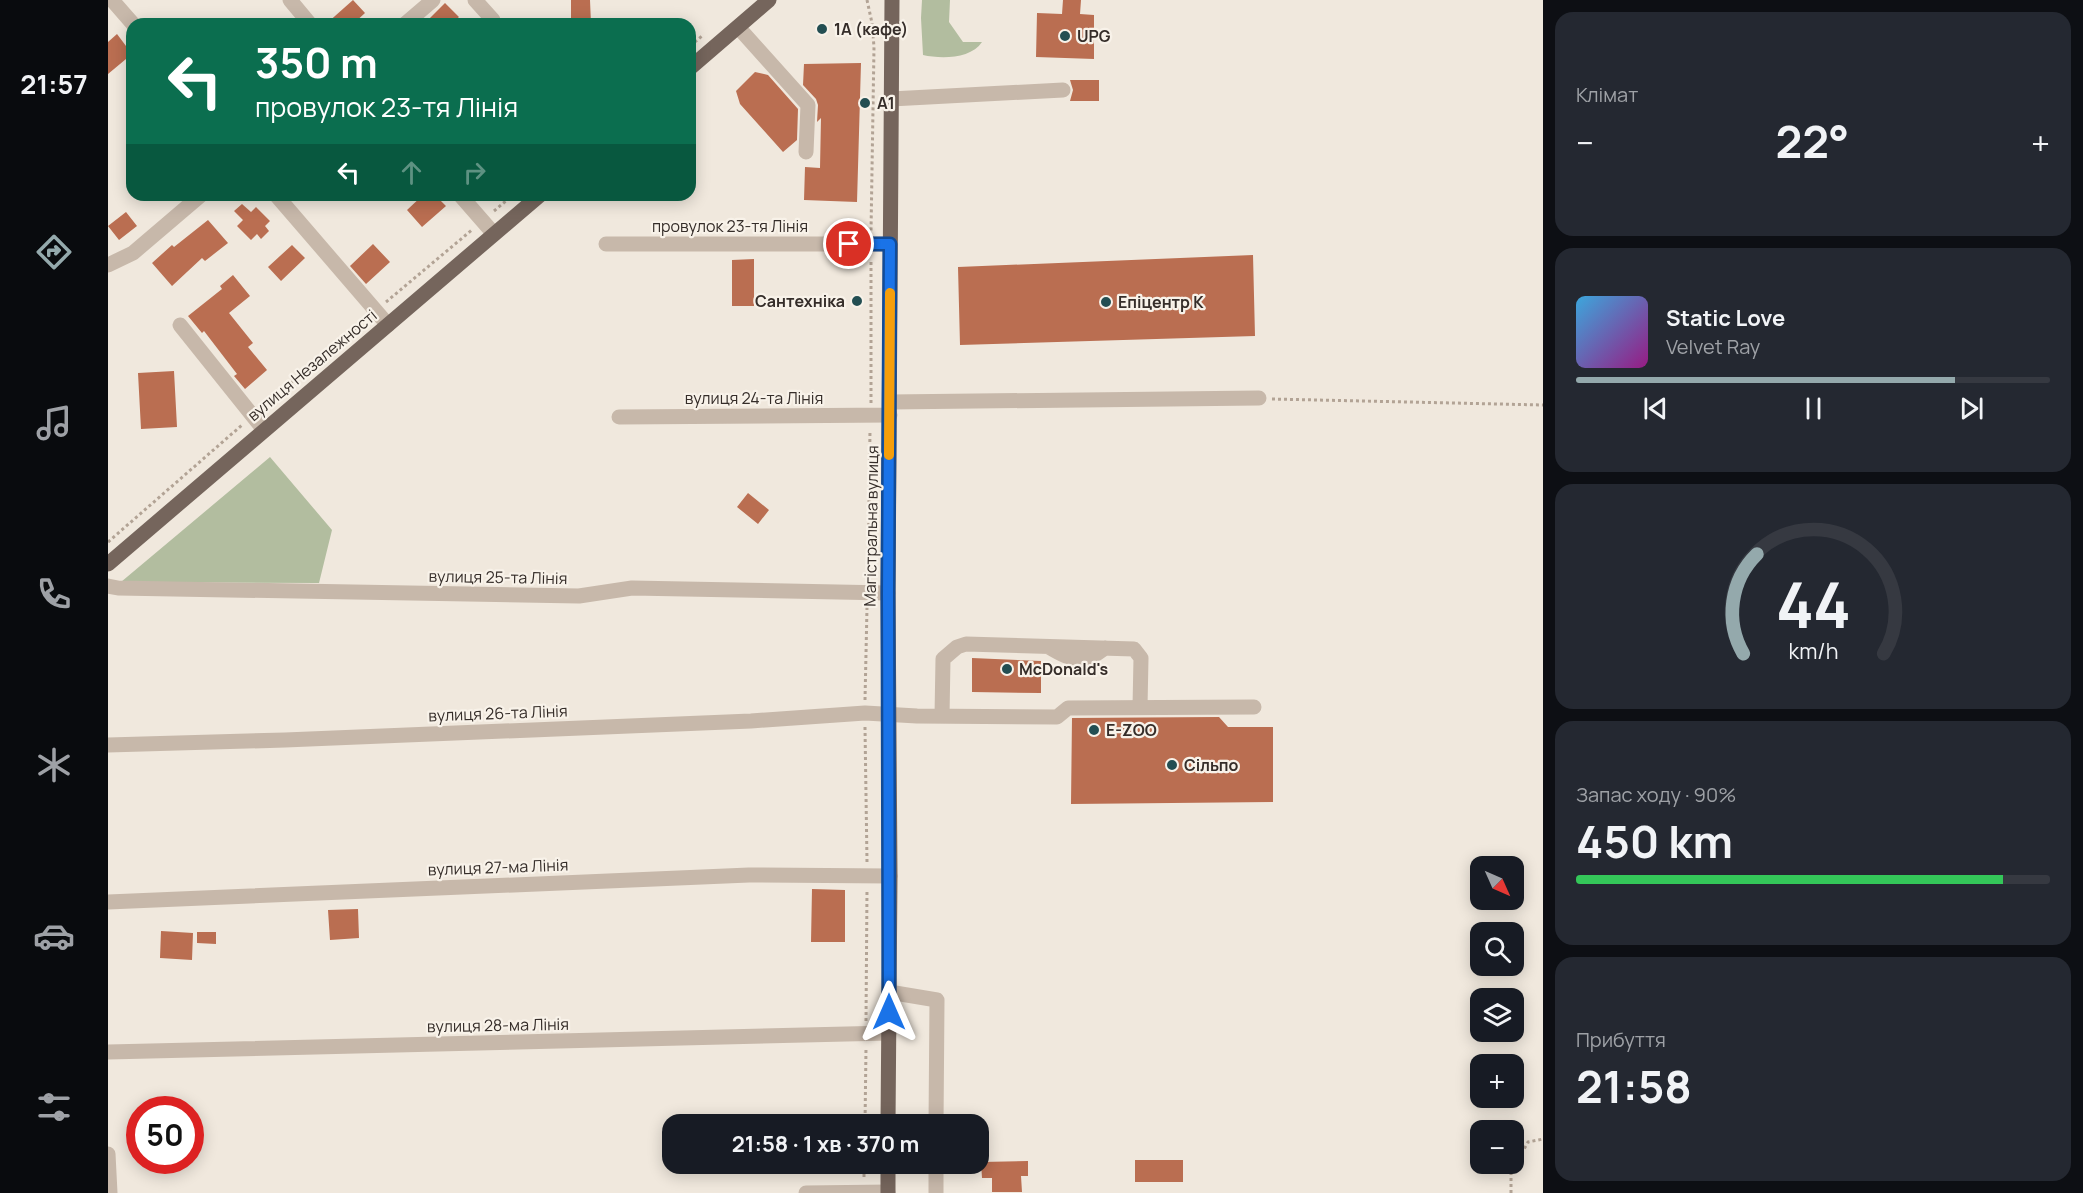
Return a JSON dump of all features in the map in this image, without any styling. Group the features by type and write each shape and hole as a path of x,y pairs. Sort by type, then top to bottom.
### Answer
{"main road":[{"path":"696,63 769,0"},
{"name":"Магістральна вулиця","path":"888,1114 890,876 888,593 892,0"},
{"name":"вулиця Незалежності","path":"108,564 533,201"},
{"path":"888,1174 888,1192"}],"street":[{"path":"112,0 128,18"},
{"path":"290,0 305,18"},
{"path":"412,18 433,0"},
{"path":"475,0 491,18"},
{"path":"738,27 808,105 806,152"},
{"path":"891,99 1063,90"},
{"path":"108,265 133,253 194,201"},
{"path":"281,201 388,325"},
{"path":"465,201 495,234"},
{"name":"провулок 23-тя Лінія","path":"606,244 890,244"},
{"path":"180,325 264,430"},
{"name":"вулиця 24-та Лінія","path":"619,417 871,415 890,408 1259,399"},
{"name":"вулиця 25-та Лінія","path":"108,586 579,596 632,588 888,593"},
{"path":"942,716 943,659 957,647 966,644 1128,648 1138,653 1140,658 1140,707"},
{"name":"вулиця 26-та Лінія","path":"108,745 727,722 865,713 1057,717 1068,708 1254,707"},
{"name":"вулиця 27-ма Лінія","path":"108,903 749,875 890,876"},
{"path":"890,992 937,1000 936,1114"},
{"name":"вулиця 28-ма Лінія","path":"108,1052 889,1033"},
{"path":"108,1154 110,1193"},
{"path":"936,1174 936,1193"},
{"path":"806,1193 888,1192"}],"path":[{"path":"865,1114 867,876 865,713 871,415 874,47 867,0"},
{"path":"108,542 252,415 506,201"},
{"path":"1259,399 1543,405"},
{"path":"1511,1193 1511,1172 1528,1142 1543,1139"}],"green space":[{"path":"922,0 950,0 949,22 963,42 982,42 977,48 963,55 938,57 923,55"},
{"path":"270,457 332,530 319,583 121,582"}],"building":[{"path":"353,0 365,13 360,18 333,18"},
{"path":"571,0 590,0 591,18 571,18"},
{"name":"UPG","path":"1063,0 1081,0 1080,14 1094,15 1094,59 1036,57 1037,13 1062,14"},
{"path":"445,3 459,17 458,18 430,18"},
{"path":"117,34 126,46 126,59 108,74 108,42"},
{"path":"861,63 857,202 804,200 805,167 820,168 821,118 817,122 816,99 803,85 804,64"},
{"path":"755,72 768,75 798,109 797,140 783,152 740,104 736,91"},
{"path":"1070,80 1099,80 1099,101 1070,101 1073,90"},
{"path":"417,201 441,201 446,206 422,227 407,210"},
{"path":"242,204 251,212 256,207 270,221 265,226 269,231 261,239 257,234 251,240 237,226 243,220 234,211"},
{"path":"126,212 137,226 119,240 108,226"},
{"path":"208,220 228,243 205,261 202,258 172,286 152,263 172,245 174,247"},
{"path":"373,244 390,262 366,284 350,266"},
{"path":"292,245 305,258 281,281 268,267"},
{"name":"Епіцентр К","path":"1253,255 1255,336 960,345 958,267"},
{"path":"754,259 754,306 732,306 732,260"},
{"path":"233,275 250,296 229,313 253,343 248,347 267,370 245,389 234,376 237,374 204,331 202,333 188,316 222,289 220,286"},
{"path":"174,371 177,427 141,429 138,373"},
{"path":"748,493 769,510 758,524 737,507"},
{"name":"McDonald's","path":"972,658 1041,661 1041,693 972,692"},
{"name":"Сільпо","path":"1219,717 1228,727 1273,727 1273,802 1071,804 1072,718"},
{"path":"812,889 845,890 845,942 811,942"},
{"path":"358,909 359,938 330,940 328,910"},
{"path":"161,931 193,933 192,960 160,958"},
{"path":"197,932 216,932 216,944 197,943"},
{"path":"1135,1160 1183,1160 1183,1182 1135,1182"},
{"path":"1028,1161 1028,1176 1021,1176 1022,1192 992,1192 992,1178 982,1178 982,1174 989,1174 989,1162"}],"slow traffic":[{"path":"889,455 890,293"}],"place":[{"name":"1А (кафе)","path":"822,29"},
{"name":"UPG","path":"1065,36"},
{"name":"А1","path":"865,103"},
{"name":"Сантехніка","path":"857,301"},
{"name":"Епіцентр К","path":"1106,302"},
{"name":"McDonald's","path":"1007,669"},
{"name":"E-ZOO","path":"1094,730"},
{"name":"Сільпо","path":"1172,765"}],"route":[{"path":"849,244 890,244 889,1012"}]}
